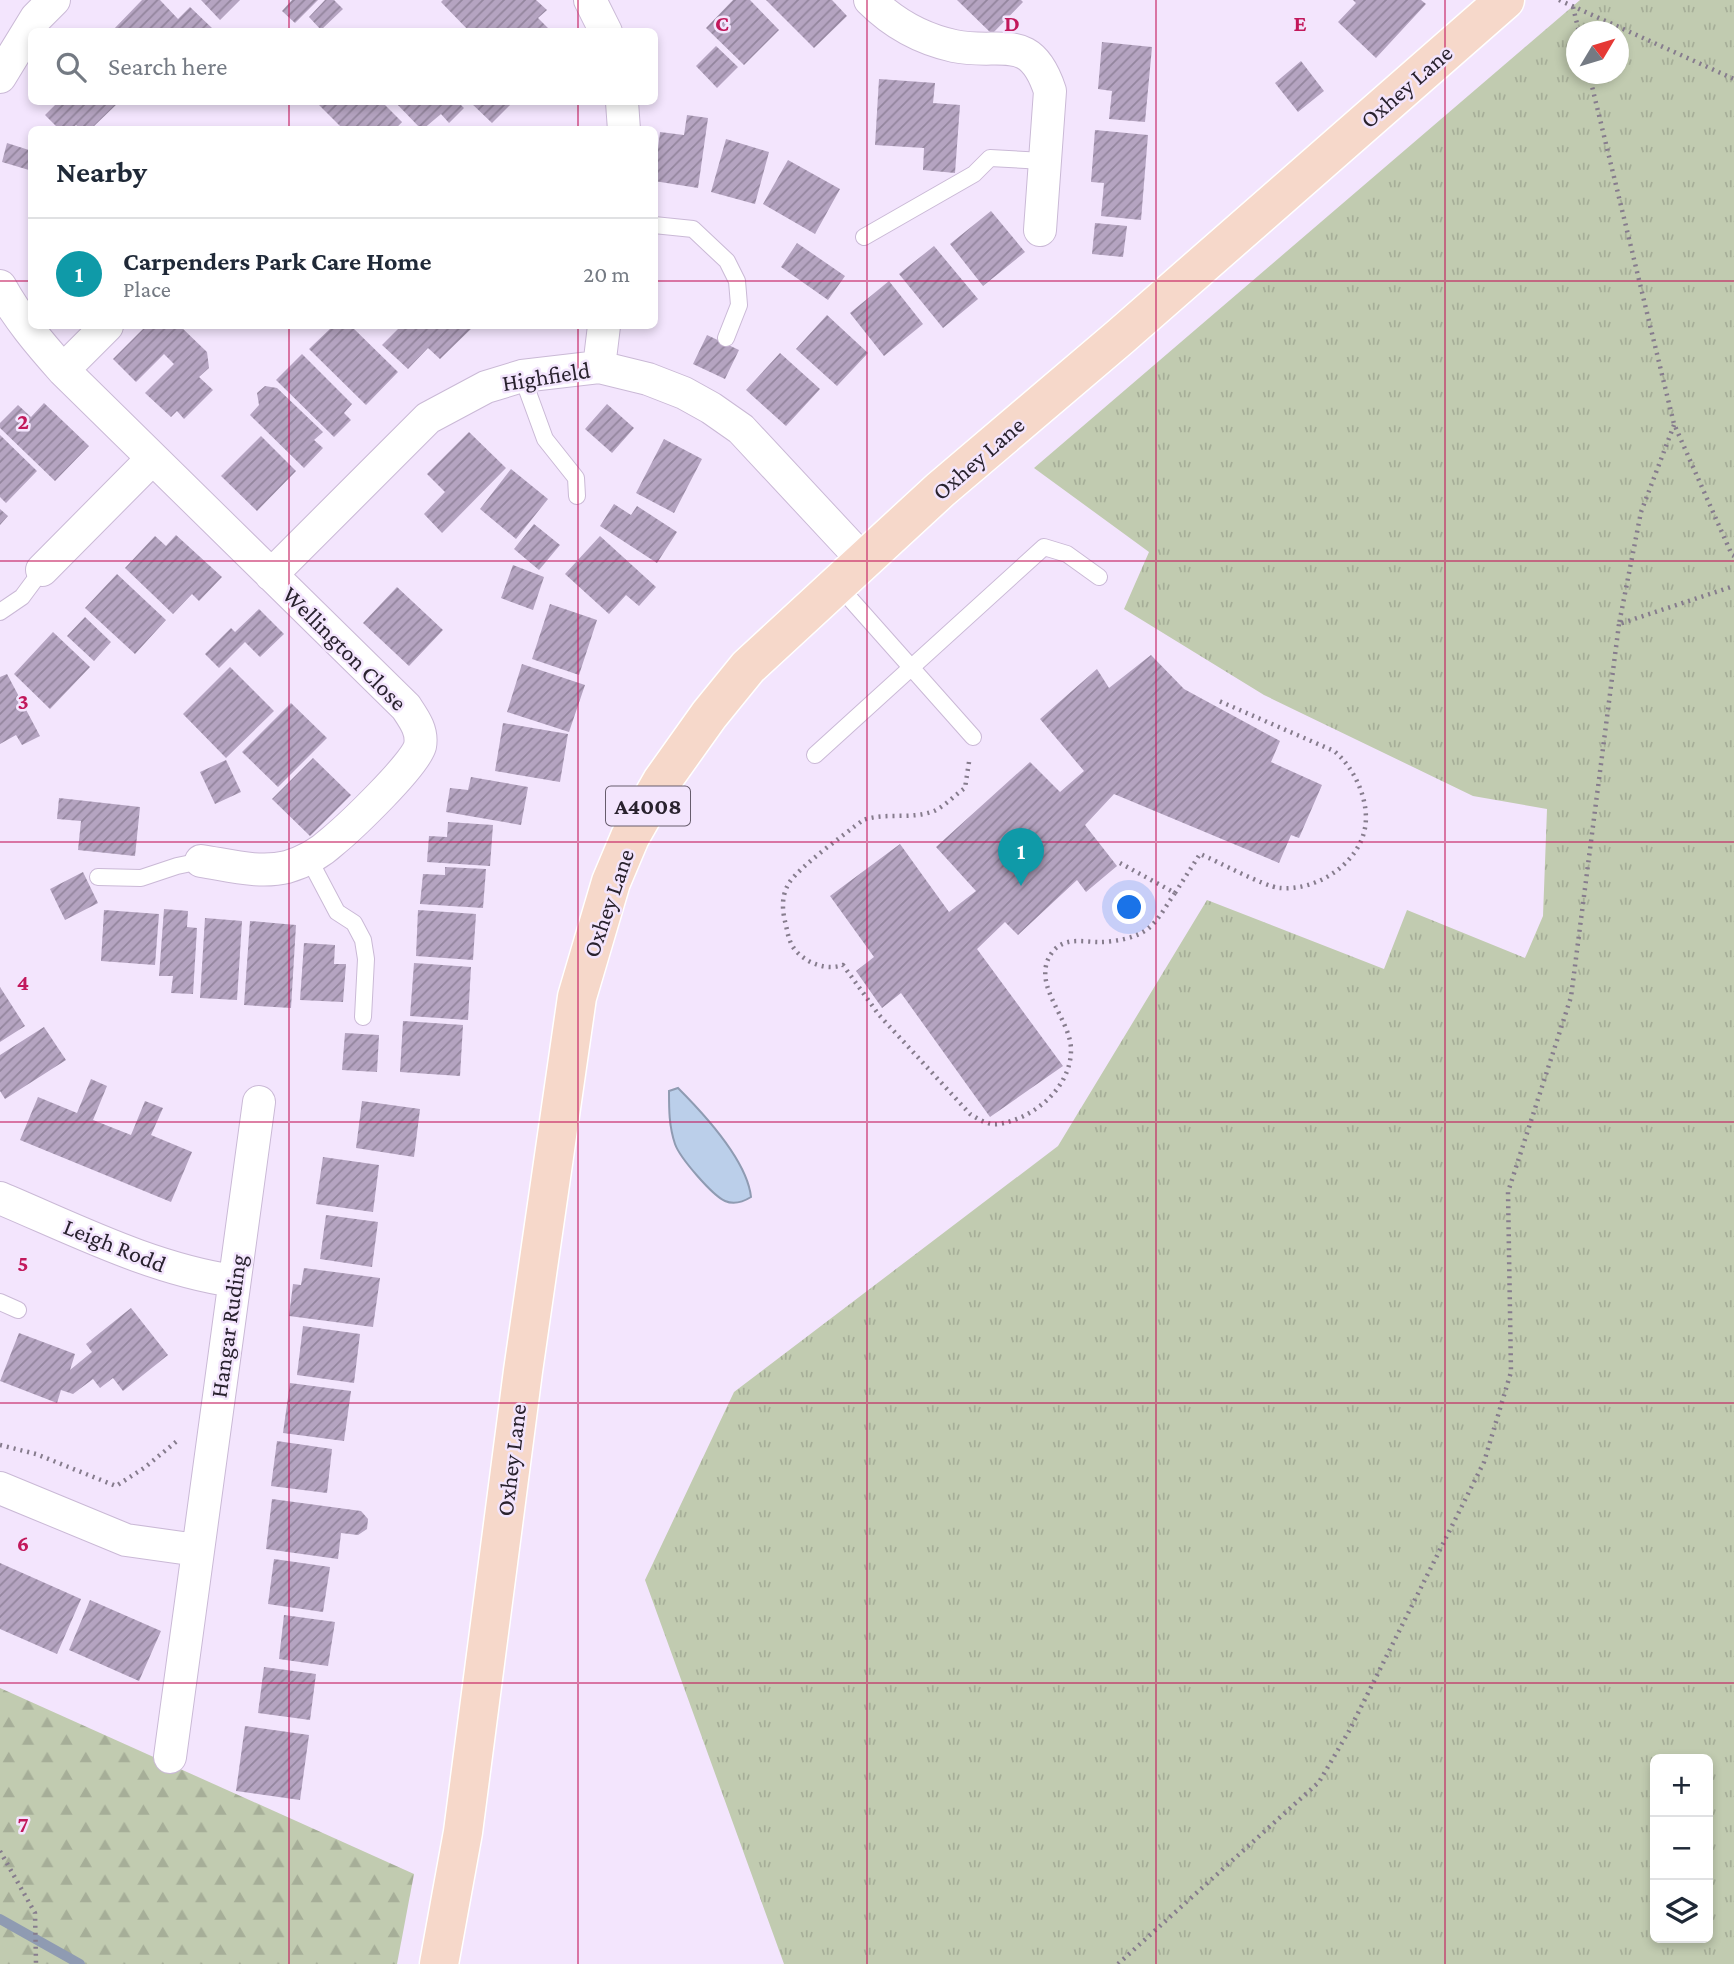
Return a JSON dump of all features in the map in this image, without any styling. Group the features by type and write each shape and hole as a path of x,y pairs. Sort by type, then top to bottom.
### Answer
{"main road":[{"name":"Oxhey Lane","path":"439,1964 463,1832 523,1371 577,997 611,882 630,837 662,781 709,715 748,667 940,490 1120,337 1505,0"}],"street":[{"path":"30,28 54,0"},
{"path":"870,0 880,11 905,28 929,39 956,47 1007,48 1025,52 1037,63 1044,73 1050,91 1040,230"},
{"path":"0,77 28,31"},
{"path":"622,105 624,126"},
{"path":"0,286 32,335 63,370 271,575"},
{"path":"63,370 104,329"},
{"path":"599,366 604,329"},
{"name":"Highfield","path":"271,575 428,418 486,387 522,376 599,366 648,379 684,393 741,429 850,572"},
{"path":"42,570 152,458"},
{"name":"Wellington Close","path":"201,861 254,869 285,868 309,859 333,842 409,765 419,748 421,735 406,707 271,575"},
{"name":"Hangar Ruding","path":"170,1757 259,1102"},
{"name":"Leigh Rodd","path":"0,1198 167,1267 234,1281"},
{"path":"0,1488 126,1540 197,1550"}],"lane":[{"path":"864,237 974,174 990,158 1044,161"},
{"path":"658,225 693,229 727,261 737,281 739,305 726,338"},
{"path":"522,376 545,439 576,478 577,496"},
{"path":"815,755 1044,547 1067,554 1099,577"},
{"path":"0,612 22,597 42,570"},
{"path":"850,572 913,667 973,737"},
{"path":"309,859 337,912 354,923 363,940 366,959 363,1017"},
{"path":"98,877 141,878 201,861"},
{"path":"0,1302 18,1310"}],"path":[{"path":"1559,0 1734,79"},
{"path":"1573,6 1576,21"},
{"path":"1591,84 1674,424 1731,555 1734,556"},
{"path":"1118,1964 1319,1782 1349,1731 1484,1462 1511,1372 1508,1192 1571,997 1619,624 1641,512 1674,424"},
{"path":"1619,624 1734,586"},
{"path":"973,737 965,788 935,810 917,815 874,816 863,820 788,884 782,910 789,940 796,951 806,960 832,969 843,965 879,1015 970,1114 984,1122 998,1125 1027,1114 1056,1092 1067,1076 1071,1051 1069,1032 1049,996 1045,978 1054,950 1082,939 1099,942 1133,936 1149,928 1200,854 1278,888 1304,887 1325,880 1353,853 1361,841 1366,825 1365,810 1358,785 1345,760 1334,751 1219,701"},
{"path":"1120,863 1175,893"},
{"path":"0,1445 36,1454 116,1486 167,1450 217,1405"},
{"path":"0,1851 36,1913 36,1964"}],"green space":[{"path":"1580,0 1734,0 1734,1964 784,1964 645,1580 734,1392 1058,1146 1207,900 1384,969 1407,910 1525,958 1543,916 1547,809 1473,796 1264,695 1124,609 1149,552 1034,468"},
{"path":"0,1688 414,1874 397,1964 0,1964"}],"water":[{"path":"678,1088 723,1138 742,1168 751,1197 732,1203 725,1201 705,1184 683,1158 675,1144 670,1118 669,1091"}],"building":[{"path":"142,0 160,0 178,19 190,7 212,28 115,28"},
{"path":"201,0 240,0 220,20"},
{"path":"292,0 318,0 295,23 282,11"},
{"path":"325,0 334,0 343,9 323,28 319,28 309,17"},
{"path":"536,0 547,10 538,18 548,28 466,28 441,2"},
{"path":"733,0 750,0 779,30 744,65 706,28"},
{"path":"766,0 832,0 847,16 814,48"},
{"path":"957,0 1021,0 1023,2 992,34"},
{"path":"1353,0 1421,0 1426,4 1376,58 1338,22 1356,3"},
{"path":"1102,42 1152,47 1145,122 1109,119 1112,91 1098,89"},
{"path":"716,46 738,67 717,88 696,66"},
{"path":"1301,61 1324,91 1298,112 1275,83"},
{"path":"879,79 935,83 933,103 960,105 955,173 923,170 924,148 875,145"},
{"path":"55,105 116,105 94,126 56,126 45,115"},
{"path":"319,105 385,105 402,122 398,126 340,126"},
{"path":"398,105 461,105 464,108 449,123 441,114 427,126 418,126"},
{"path":"473,105 510,105 492,123"},
{"path":"687,115 708,118 698,188 658,182 660,132 684,135"},
{"path":"1095,130 1148,135 1141,220 1101,216 1104,183 1091,182"},
{"path":"726,139 769,152 755,204 711,192"},
{"path":"7,143 28,150 28,170 2,162"},
{"path":"788,160 840,189 815,234 763,204"},
{"path":"991,211 1025,252 983,286 950,244"},
{"path":"1095,223 1127,226 1123,257 1092,254"},
{"path":"797,243 845,276 828,300 781,267"},
{"path":"934,246 978,299 943,328 899,274"},
{"path":"889,281 923,324 884,356 850,313"},
{"path":"827,315 868,353 837,386 796,349"},
{"path":"143,329 183,329 207,352 209,368 199,377 213,390 184,419 177,411 171,417 145,393 174,364 164,354 136,382 113,359"},
{"path":"330,329 354,329 398,372 366,405 309,349"},
{"path":"398,329 471,329 440,359 428,348 408,369 382,345"},
{"path":"707,335 739,350 725,379 693,364"},
{"path":"780,353 820,389 786,426 746,390"},
{"path":"302,354 352,404 344,413 351,420 334,437 276,380"},
{"path":"265,386 277,388 323,432 314,440 323,448 304,468 250,415 259,405 257,393"},
{"path":"44,403 89,446 55,481 0,428 0,423 18,405 31,417"},
{"path":"607,404 634,428 612,453 585,429"},
{"path":"469,432 506,468 442,533 424,514 445,492 427,474"},
{"path":"0,435 37,471 6,503 0,497"},
{"path":"261,436 296,471 257,511 221,476"},
{"path":"664,439 702,459 674,513 636,493"},
{"path":"511,469 548,499 516,539 480,509"},
{"path":"614,504 631,515 637,506 677,532 657,563 600,526"},
{"path":"0,509 8,516 0,525"},
{"path":"534,524 560,545 539,570 514,549"},
{"path":"176,535 222,577 199,601 192,594 173,614 125,568 155,536 166,546"},
{"path":"600,536 656,587 639,606 626,595 609,614 565,574"},
{"path":"513,565 544,577 533,610 501,598"},
{"path":"117,574 166,620 135,654 85,608"},
{"path":"397,587 443,630 409,666 363,623"},
{"path":"550,604 597,620 579,675 532,659"},
{"path":"259,609 284,634 260,657 245,642 219,668 205,654 231,628 235,632"},
{"path":"85,617 111,642 94,661 67,636"},
{"path":"53,632 90,667 50,709 14,674"},
{"path":"1151,655 1184,689 1280,741 1271,762 1322,785 1299,838 1291,835 1279,863 1114,794 1085,825 1117,866 1086,892 1077,880 1018,935 1005,922 977,949 1063,1066 990,1117 901,993 882,1008 856,971 874,957 830,896 900,844 949,912 976,891 936,847 1030,762 1060,792 1084,771 1040,719 1097,669 1109,688"},
{"path":"522,664 585,685 569,732 507,712"},
{"path":"230,667 274,711 226,758 183,714"},
{"path":"7,674 40,736 22,745 16,735 0,744 0,677"},
{"path":"291,703 327,738 278,787 242,752"},
{"path":"503,723 568,734 560,782 495,771"},
{"path":"313,758 351,795 310,836 272,799"},
{"path":"226,760 241,792 215,804 200,772"},
{"path":"471,777 528,787 521,825 446,812 450,788 468,790"},
{"path":"59,798 140,807 135,856 78,850 81,821 57,819"},
{"path":"448,822 493,825 490,866 427,862 429,836 447,837"},
{"path":"445,867 486,869 483,908 420,904 423,874 445,875"},
{"path":"83,872 98,903 65,920 50,889"},
{"path":"164,909 188,911 187,927 197,928 193,994 171,993 173,976 159,976"},
{"path":"104,910 159,914 155,965 101,961"},
{"path":"418,910 476,914 473,960 416,956"},
{"path":"205,918 242,921 237,1000 200,998"},
{"path":"250,921 296,925 291,1008 244,1005"},
{"path":"304,943 335,945 334,964 346,964 343,1002 300,1000"},
{"path":"414,963 471,967 468,1020 410,1016"},
{"path":"0,987 25,1026 0,1042"},
{"path":"403,1021 463,1025 460,1076 400,1072"},
{"path":"44,1027 66,1060 5,1099 0,1091 0,1055"},
{"path":"345,1033 379,1035 377,1072 342,1070"},
{"path":"91,1079 107,1086 93,1120 131,1135 145,1101 163,1108 151,1135 192,1152 171,1202 20,1140 38,1097 77,1113"},
{"path":"362,1101 420,1109 414,1157 356,1148"},
{"path":"323,1157 379,1165 373,1212 316,1204"},
{"path":"326,1215 378,1222 372,1267 320,1259"},
{"path":"304,1268 380,1278 373,1327 289,1316 293,1284 301,1285"},
{"path":"131,1308 168,1355 123,1391 113,1378 100,1388 93,1379 73,1394 61,1390 57,1403 0,1381 19,1333 75,1354 70,1370 92,1352 86,1344"},
{"path":"303,1326 360,1334 354,1383 297,1375"},
{"path":"290,1383 351,1391 344,1441 283,1433"},
{"path":"277,1441 332,1449 327,1493 271,1486"},
{"path":"272,1499 361,1511 368,1519 367,1529 358,1535 341,1533 338,1559 266,1549"},
{"path":"274,1559 330,1567 323,1612 268,1604"},
{"path":"0,1563 81,1599 57,1654 0,1629"},
{"path":"90,1600 161,1631 139,1681 69,1650"},
{"path":"284,1615 335,1622 328,1666 279,1659"},
{"path":"264,1667 316,1674 310,1720 258,1713"},
{"path":"245,1726 309,1735 300,1800 236,1791"}],"waterway":[{"path":"0,1919 80,1964"}],"place":[{"name":"Carpenders Park Care Home","path":"1021,886"}]}
